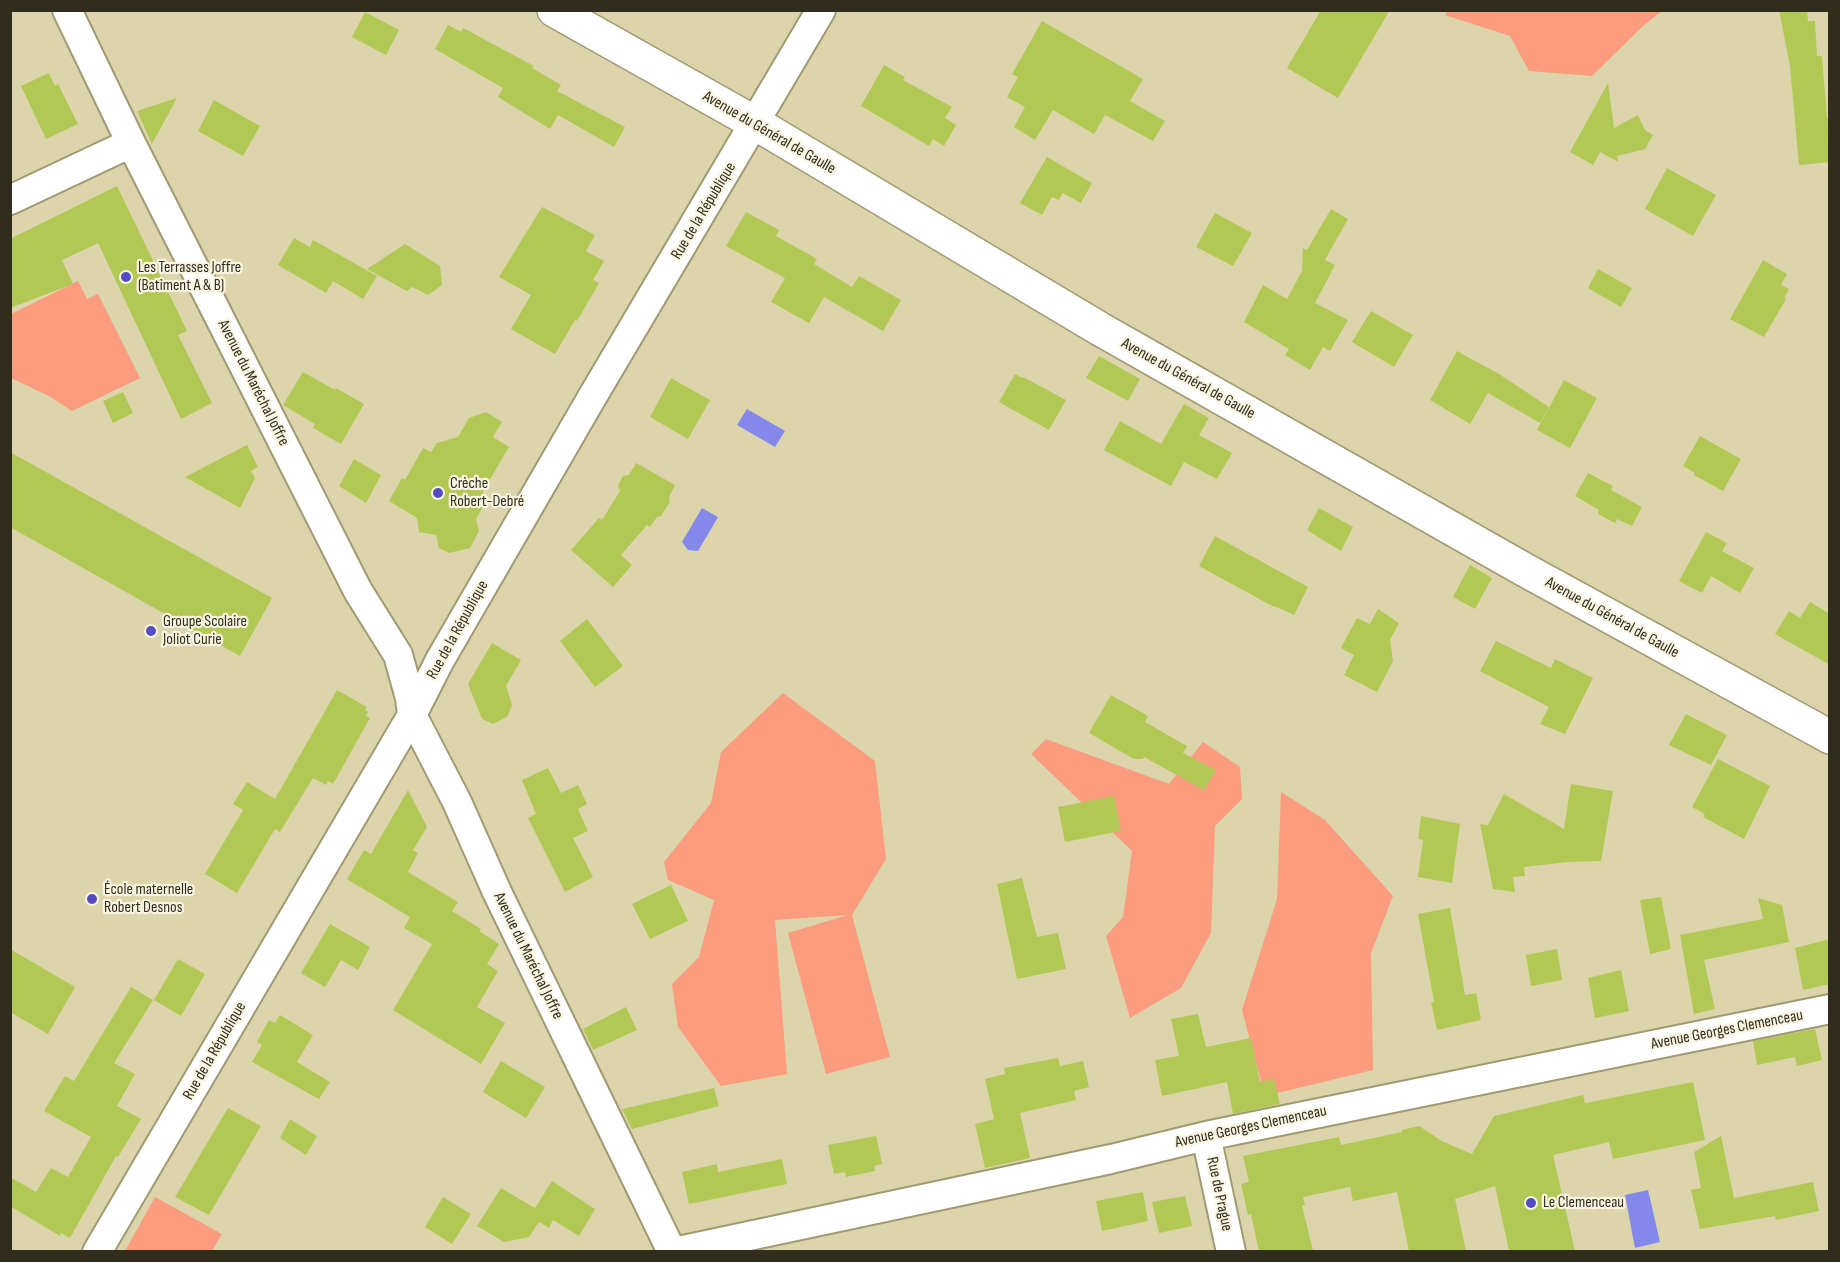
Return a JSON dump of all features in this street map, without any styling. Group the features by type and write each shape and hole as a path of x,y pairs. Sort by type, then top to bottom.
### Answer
{"street":[{"name":"Avenue du Maréchal Joffre","path":"67,10 131,142 358,591 398,655 410,698 412,715 673,1251"},
{"name":"Avenue du Général de Gaulle","path":"554,10 754,123 1100,330 1526,570 1830,737"},
{"name":"Rue de la République","path":"97,1251 412,715 446,649 591,399 821,10"},
{"path":"10,200 131,142"},
{"path":"398,655 423,655 446,649"},
{"name":"Avenue Georges Clemenceau","path":"673,1251 1111,1159 1206,1136 1830,1009"},
{"name":"Rue de Prague","path":"1206,1136 1231,1251"}],"shaded area":[{"path":"1448,10 1662,11 1643,26 1592,76 1529,71 1510,36 1445,15"},
{"path":"78,281 87,299 98,294 140,378 72,411 49,396 11,378 11,314"},
{"path":"783,693 875,761 886,859 852,915 890,1057 826,1074 788,933 848,915 775,920 787,1074 721,1086 678,1027 672,984 699,957 714,900 668,880 664,862 711,803 721,752"},
{"path":"1046,739 1169,784 1203,742 1240,767 1242,799 1215,826 1211,933 1181,988 1130,1018 1106,936 1123,917 1132,851 1031,754"},
{"path":"1281,792 1325,820 1393,896 1371,953 1373,1070 1265,1096 1242,1010 1277,899"},
{"path":"155,1197 222,1234 212,1251 125,1251"}],"water":[{"path":"747,409 785,431 775,447 737,425"},
{"path":"702,508 718,517 698,551 688,550 682,542"},
{"path":"1648,1190 1660,1242 1635,1248 1625,1195"}],"building":[{"path":"1321,10 1390,10 1338,98 1287,68"},
{"path":"1779,10 1807,10 1808,21 1815,21 1817,56 1822,56 1827,118 1830,118 1830,162 1799,165 1790,66"},
{"path":"365,12 399,30 386,55 352,37"},
{"path":"1042,21 1143,79 1130,101 1165,121 1153,141 1105,115 1094,134 1053,110 1035,140 1014,127 1025,107 1007,97 1018,77 1012,74"},
{"path":"448,25 461,32 463,28 534,66 532,68 561,85 557,91 625,127 614,147 558,115 550,129 498,97 503,88 435,49"},
{"path":"884,65 905,77 903,80 952,107 945,118 956,125 944,146 933,139 929,146 861,106"},
{"path":"49,73 55,86 58,84 78,124 46,139 21,86"},
{"path":"1608,83 1614,128 1638,115 1645,130 1653,135 1645,149 1617,156 1618,162 1600,152 1593,165 1570,152"},
{"path":"177,98 152,144 137,111"},
{"path":"214,100 260,126 243,156 198,131"},
{"path":"1047,157 1092,183 1081,203 1063,193 1059,200 1052,197 1042,215 1020,203"},
{"path":"1667,168 1716,195 1693,236 1645,209"},
{"name":"Les Terrasses Joffre (Batiment A & B)","path":"117,186 187,331 178,335 212,403 181,419 98,243 62,260 73,284 10,308 10,239"},
{"path":"542,207 595,235 586,251 604,261 593,280 599,283 555,354 511,329 531,295 499,277"},
{"path":"1331,209 1348,219 1325,260 1335,265 1315,303 1348,320 1330,351 1323,347 1310,370 1285,355 1289,349 1244,322 1263,285 1287,299 1302,271 1303,248 1307,250"},
{"path":"746,212 779,230 776,236 817,259 814,264 852,287 859,276 901,300 883,331 824,297 809,323 771,302 785,278 726,246"},
{"path":"1215,213 1252,233 1233,266 1196,247"},
{"path":"294,238 310,247 313,240 377,276 363,299 333,281 326,293 278,265"},
{"path":"405,244 440,266 442,285 428,295 412,287 407,291 367,269"},
{"path":"1763,260 1787,274 1781,285 1789,289 1784,298 1786,299 1764,337 1730,319"},
{"path":"1598,269 1632,288 1621,307 1588,288"},
{"path":"1371,311 1413,335 1394,367 1352,342"},
{"path":"1457,351 1499,374 1549,407 1540,423 1488,393 1470,424 1430,400"},
{"path":"1099,356 1140,379 1128,401 1086,378"},
{"path":"303,372 364,404 341,444 313,428 315,424 283,405"},
{"path":"1015,374 1066,400 1049,430 999,402"},
{"path":"671,378 710,400 688,439 650,417"},
{"path":"1564,380 1597,398 1570,448 1537,430"},
{"path":"123,392 133,413 113,423 103,401"},
{"path":"1184,404 1209,418 1199,435 1232,453 1217,479 1184,462 1171,486 1104,450 1120,421 1161,444"},
{"path":"486,412 502,422 493,437 509,447 483,491 485,503 476,519 479,531 470,548 449,553 439,548 436,535 419,532 417,518 389,501 402,478 405,480 423,448 431,452 437,443 458,437 469,418"},
{"path":"1700,436 1741,459 1723,491 1694,475 1695,473 1683,466"},
{"path":"247,445 258,467 251,471 255,478 240,508 185,477"},
{"path":"10,452 272,598 240,656 10,527"},
{"path":"354,459 381,475 366,503 339,486"},
{"path":"636,463 675,485 669,497 670,502 661,516 657,517 650,527 647,525 621,555 632,565 613,587 571,550 599,518 602,520 620,491 618,485 623,476 629,475"},
{"path":"1588,473 1613,486 1611,490 1642,507 1632,526 1617,519 1615,523 1598,514 1599,510 1575,496"},
{"path":"1319,508 1353,527 1341,551 1307,530"},
{"path":"1706,532 1727,543 1722,551 1754,568 1740,593 1711,576 1702,593 1679,581"},
{"path":"1215,536 1308,587 1294,615 1274,607 1199,566"},
{"path":"1470,565 1492,578 1475,609 1453,597"},
{"path":"1810,602 1830,614 1830,665 1775,634 1789,611 1800,618"},
{"path":"1378,609 1399,623 1390,640 1393,661 1377,692 1344,675 1354,655 1341,648 1357,618 1370,624"},
{"path":"587,619 623,666 595,687 560,641"},
{"path":"1496,641 1551,668 1555,659 1593,678 1565,734 1540,724 1549,707 1480,671"},
{"path":"492,643 521,660 506,686 512,705 508,716 493,724 482,719 468,684"},
{"path":"337,690 367,707 366,716 370,718 333,784 328,781 326,785 313,778 280,832 275,829 237,893 205,874 243,810 233,804 247,782 275,799"},
{"path":"1111,695 1148,716 1145,722 1187,746 1183,753 1216,770 1204,790 1144,757 1134,759 1089,733"},
{"path":"1686,714 1727,735 1711,765 1669,745"},
{"path":"1718,759 1770,786 1744,839 1703,817 1705,814 1692,807"},
{"path":"548,768 561,793 578,785 587,804 578,809 588,831 573,838 593,877 565,892 528,818 536,814 522,780"},
{"path":"1571,784 1613,791 1601,861 1524,867 1525,876 1513,877 1515,892 1493,889 1480,824 1488,825 1504,794 1564,829"},
{"path":"408,790 427,827 413,850 418,853 408,872 458,902 452,911 481,929 479,931 499,944 487,964 498,971 477,1007 505,1023 481,1064 393,1010 432,944 404,928 410,917 347,879 364,850 371,854"},
{"path":"1114,796 1121,831 1065,842 1058,807"},
{"path":"1421,816 1460,824 1452,883 1418,877 1423,840 1418,839"},
{"path":"1022,878 1037,937 1058,933 1066,969 1017,979 997,884"},
{"path":"671,885 688,921 650,939 632,904"},
{"path":"1661,897 1671,949 1650,954 1640,900"},
{"path":"1758,898 1782,905 1789,942 1704,960 1715,1009 1694,1014 1680,935 1763,919"},
{"path":"1450,908 1465,995 1476,993 1481,1020 1437,1030 1418,914"},
{"path":"330,924 370,947 358,970 341,960 325,987 301,973"},
{"path":"1830,939 1830,984 1803,990 1795,948"},
{"path":"10,949 75,987 48,1034 10,1012"},
{"path":"1557,949 1562,980 1531,986 1526,955"},
{"path":"178,959 205,974 181,1016 154,1000"},
{"path":"1621,970 1629,1011 1595,1018 1588,978"},
{"path":"131,987 153,1000 114,1063 135,1074 117,1106 141,1119 118,1157 116,1156 70,1238 61,1233 60,1236 10,1206 10,1177 36,1192 51,1168 68,1177 91,1137 44,1111 65,1076 74,1081"},
{"path":"626,1007 637,1030 593,1050 583,1029"},
{"path":"1198,1014 1206,1047 1251,1038 1260,1082 1274,1079 1280,1104 1233,1114 1227,1082 1162,1096 1155,1060 1179,1056 1171,1019"},
{"path":"280,1015 313,1035 297,1062 330,1082 319,1099 252,1062 262,1045 257,1042 269,1020 275,1023"},
{"path":"1815,1029 1822,1060 1797,1066 1795,1057 1757,1065 1753,1041"},
{"path":"1058,1058 1060,1066 1083,1061 1089,1087 1074,1091 1076,1100 1020,1113 1030,1158 985,1168 975,1124 994,1119 985,1079 1005,1074 1004,1068"},
{"path":"501,1061 545,1087 526,1118 483,1092"},
{"path":"1693,1082 1705,1140 1613,1159 1609,1142 1553,1155 1575,1251 1509,1251 1495,1186 1455,1199 1466,1251 1409,1251 1397,1192 1353,1201 1350,1187 1303,1197 1305,1205 1302,1205 1313,1251 1259,1251 1251,1214 1248,1215 1241,1184 1249,1182 1243,1156 1339,1137 1341,1145 1402,1132 1402,1130 1419,1126 1442,1141 1472,1154 1494,1116 1583,1095 1585,1103"},
{"path":"714,1088 719,1106 632,1129 622,1109"},
{"path":"228,1108 261,1126 209,1215 175,1197"},
{"path":"290,1119 317,1136 306,1155 280,1138"},
{"path":"876,1136 882,1164 874,1166 875,1171 846,1177 845,1172 834,1174 828,1145"},
{"path":"1721,1136 1734,1198 1813,1182 1819,1211 1776,1220 1775,1216 1700,1229 1691,1190 1701,1188 1694,1152"},
{"path":"782,1159 787,1184 689,1204 682,1172 717,1164 718,1172"},
{"path":"552,1181 595,1209 579,1236 553,1220 549,1228 539,1222 529,1237 504,1242 477,1226 501,1188 535,1208"},
{"path":"1143,1192 1148,1221 1102,1231 1096,1201"},
{"path":"1185,1196 1192,1226 1159,1233 1152,1202"},
{"path":"443,1197 471,1214 452,1244 425,1227"}],"place":[{"name":"Les Terrasses Joffre (Batiment A & B)","path":"126,277"},
{"name":"Crèche Robert-Debré","path":"438,493"},
{"name":"Groupe Scolaire Joliot Curie","path":"151,631"},
{"name":"École maternelle Robert Desnos","path":"92,899"},
{"name":"Le Clemenceau","path":"1531,1203"}]}
